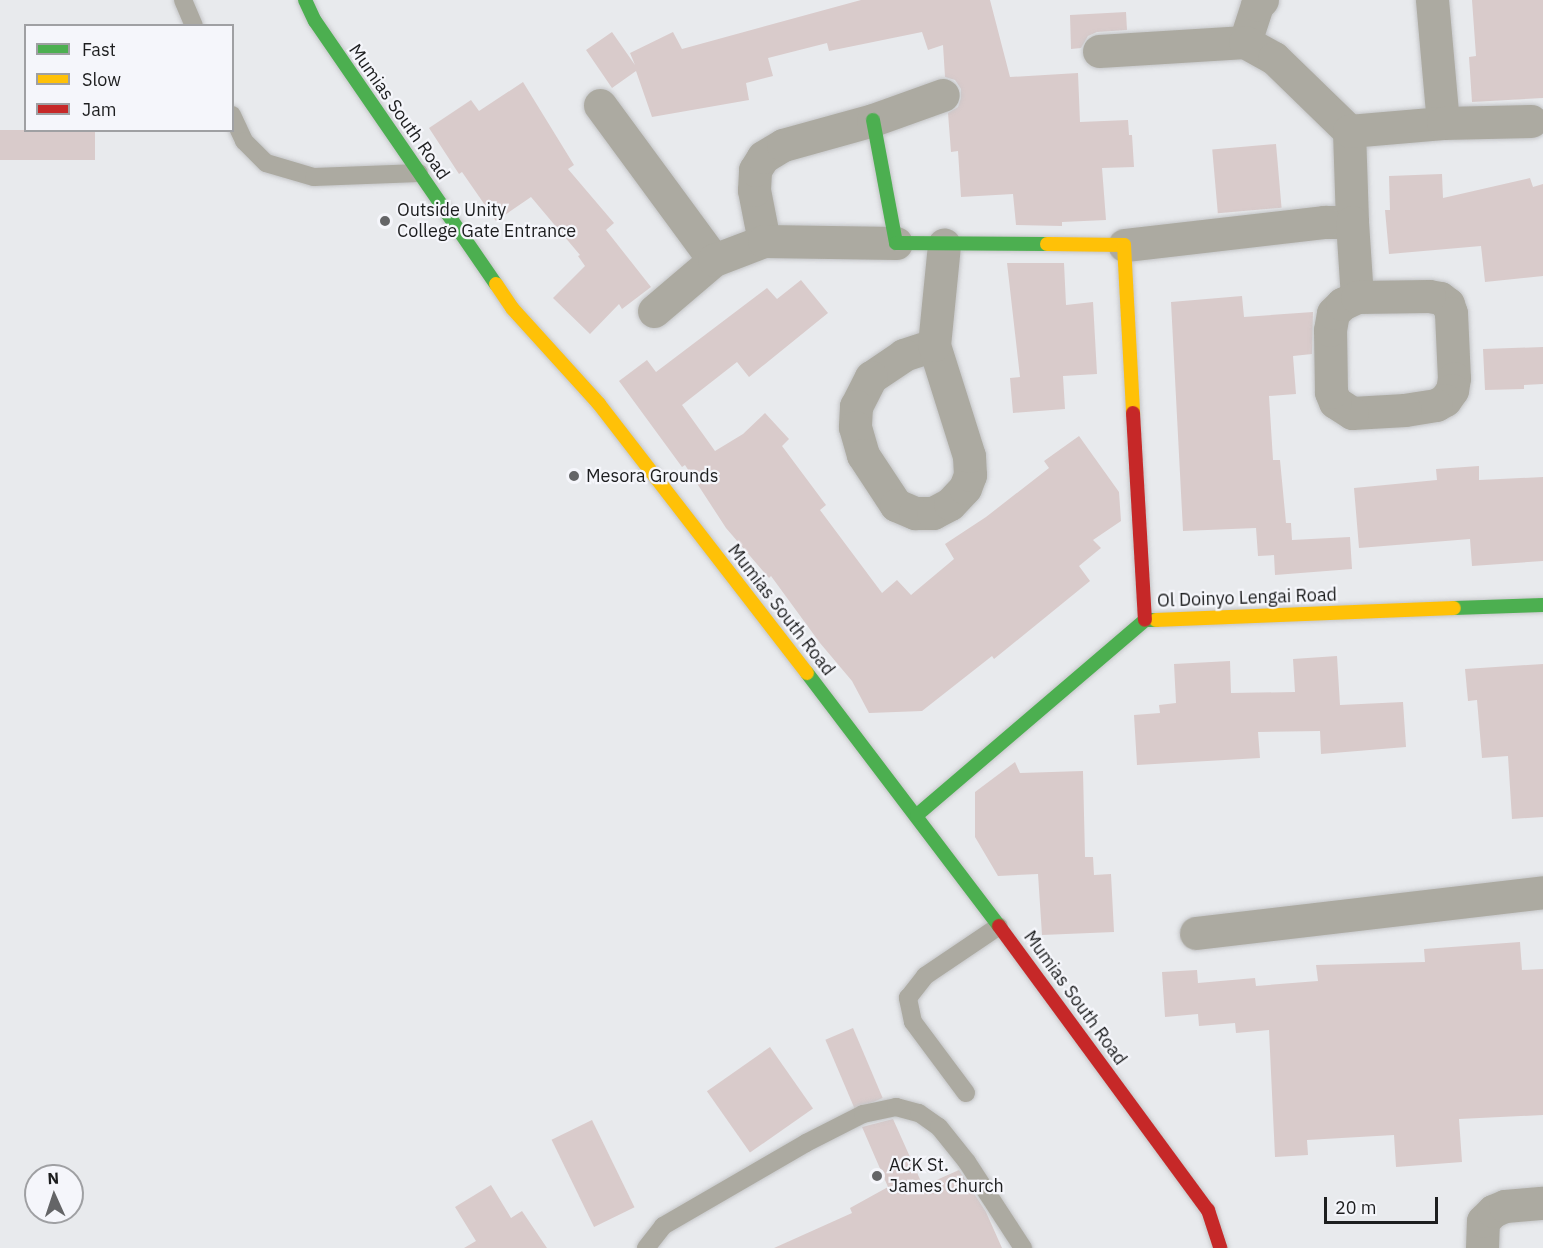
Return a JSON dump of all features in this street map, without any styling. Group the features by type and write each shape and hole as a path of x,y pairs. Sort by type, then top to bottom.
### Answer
{"main road":[{"name":"Mumias South Road","path":"305,0 315,21 512,308 599,404 917,815 1208,1210 1220,1248"},
{"path":"873,120 896,243 1124,245 1145,620"},
{"name":"Ol Doinyo Lengai Road","path":"917,815 1145,620 1543,604"}],"street":[{"path":"1245,42 1257,5 1262,0"},
{"path":"1432,0 1443,123"},
{"path":"1099,51 1245,42 1274,58 1349,131 1357,297"},
{"path":"764,241 754,190 755,170 764,157 783,145 873,120 943,95"},
{"path":"600,105 714,261"},
{"path":"1349,131 1443,123 1531,121"},
{"path":"1124,245 1324,222 1352,222"},
{"path":"654,311 714,261 764,241 896,243"},
{"path":"934,345 904,355 871,377 856,406 855,427 863,455 896,505 915,513 933,513 950,504 965,488 970,475 969,456 934,345 944,244"},
{"path":"1429,296 1440,298 1448,304 1451,313 1454,378 1452,390 1445,400 1436,405 1405,410 1352,413 1335,402 1331,382 1330,330 1333,313 1342,304 1357,297 1429,296"},
{"path":"1196,933 1543,892"},
{"path":"1482,1248 1483,1221 1493,1211 1505,1206 1543,1203"}],"lane":[{"path":"183,0 193,24"},
{"path":"234,119 244,141 266,164 314,177 419,173"},
{"path":"966,1093 914,1022 908,998 925,976 999,926"},
{"path":"646,1248 663,1226 796,1149 863,1114 896,1107 919,1113 939,1127 967,1162 1023,1248"}],"building":[{"path":"861,0 990,0 1010,77 1078,73 1080,122 1128,120 1129,135 1132,135 1134,167 1102,168 1106,220 1062,222 1062,226 1016,225 1013,194 961,197 958,151 951,152 948,113 958,107 961,89 955,80 945,77 943,45 928,50 922,32 829,51 827,43 768,58 773,76 746,83 749,100 652,117 636,71 612,88 586,50 612,32 635,65 630,53 673,32 682,49"},
{"path":"1472,0 1543,0 1543,98 1472,102 1469,57 1476,56"},
{"path":"1126,12 1127,30 1097,32 1088,36 1081,48 1071,49 1070,15"},
{"path":"523,82 574,165 568,169 614,223 606,230 651,287 622,309 619,304 590,334 553,298 585,266 578,256 580,255 531,197 496,221 462,172 459,174 429,128 471,100 479,111"},
{"path":"0,130 95,132 95,160 0,160"},
{"path":"1276,144 1282,208 1218,213 1212,150"},
{"path":"1442,174 1443,198 1530,178 1533,187 1543,184 1543,276 1485,282 1481,246 1389,254 1385,210 1390,210 1389,176"},
{"path":"1007,263 1064,263 1066,305 1093,302 1097,374 1063,376 1065,409 1013,413 1010,378 1020,377"},
{"path":"801,280 828,313 749,377 737,362 682,405 715,451 743,434 765,413 789,439 782,446 826,505 820,510 882,593 897,580 911,595 954,559 945,544 986,517 1049,468 1044,461 1079,436 1119,492 1121,521 1093,540 1101,548 1079,566 1090,581 994,659 992,656 922,711 869,713 852,681 820,643 771,576 769,578 726,528 685,465 682,467 619,381 647,360 656,372 767,288 777,299"},
{"path":"1242,296 1244,317 1313,312 1312,354 1293,356 1296,394 1269,396 1273,460 1280,460 1286,523 1291,523 1292,540 1350,537 1352,569 1275,575 1274,555 1258,556 1256,528 1183,531 1171,302"},
{"path":"1543,347 1543,384 1524,385 1524,389 1485,390 1483,349"},
{"path":"1479,466 1479,480 1543,477 1543,561 1472,566 1470,539 1359,548 1354,488 1437,480 1436,469"},
{"path":"1337,656 1340,705 1403,702 1406,747 1321,754 1320,731 1258,732 1260,758 1137,765 1134,715 1160,713 1159,705 1176,703 1174,664 1230,661 1231,693 1295,692 1293,659"},
{"path":"1543,664 1543,817 1512,819 1508,756 1482,758 1477,700 1468,701 1465,669"},
{"path":"1015,762 1020,773 1083,771 1085,857 1093,857 1094,875 1111,874 1114,932 1042,935 1038,874 998,876 975,837 975,792"},
{"path":"1520,942 1522,970 1543,969 1543,1115 1459,1119 1462,1162 1396,1167 1394,1135 1307,1140 1308,1155 1275,1157 1269,1030 1236,1033 1235,1023 1199,1026 1198,1014 1165,1017 1162,972 1197,970 1198,983 1255,978 1256,986 1318,981 1316,965 1425,962 1424,949"},
{"path":"853,1028 883,1098 855,1110 825,1040"},
{"path":"770,1047 813,1108 750,1153 707,1091"},
{"name":"ACK St. James Church","path":"893,1119 923,1186 959,1170 986,1212 1002,1248 774,1248 852,1213 850,1208 888,1187 862,1127"},
{"path":"592,1120 635,1207 594,1227 552,1140"},
{"path":"491,1185 511,1218 522,1211 547,1248 464,1248 476,1241 455,1207"}],"traffic: fast":[{"path":"305,0 315,21 496,284"},
{"path":"873,120 896,243 1047,244"},
{"path":"1454,608 1543,605"},
{"path":"917,815 1145,620 1156,620"},
{"path":"807,673 999,926"}],"traffic: slow":[{"path":"1047,244 1124,245 1133,413"},
{"path":"496,284 512,308 599,404 807,673"},
{"path":"1156,620 1454,608"}],"traffic: jam":[{"path":"1133,413 1145,620"},
{"path":"999,926 1208,1210 1220,1248"}],"place":[{"name":"Outside Unity College Gate Entrance","path":"385,221"},
{"name":"Mesora Grounds","path":"574,476"},
{"name":"ACK St. James Church","path":"877,1176"}]}
